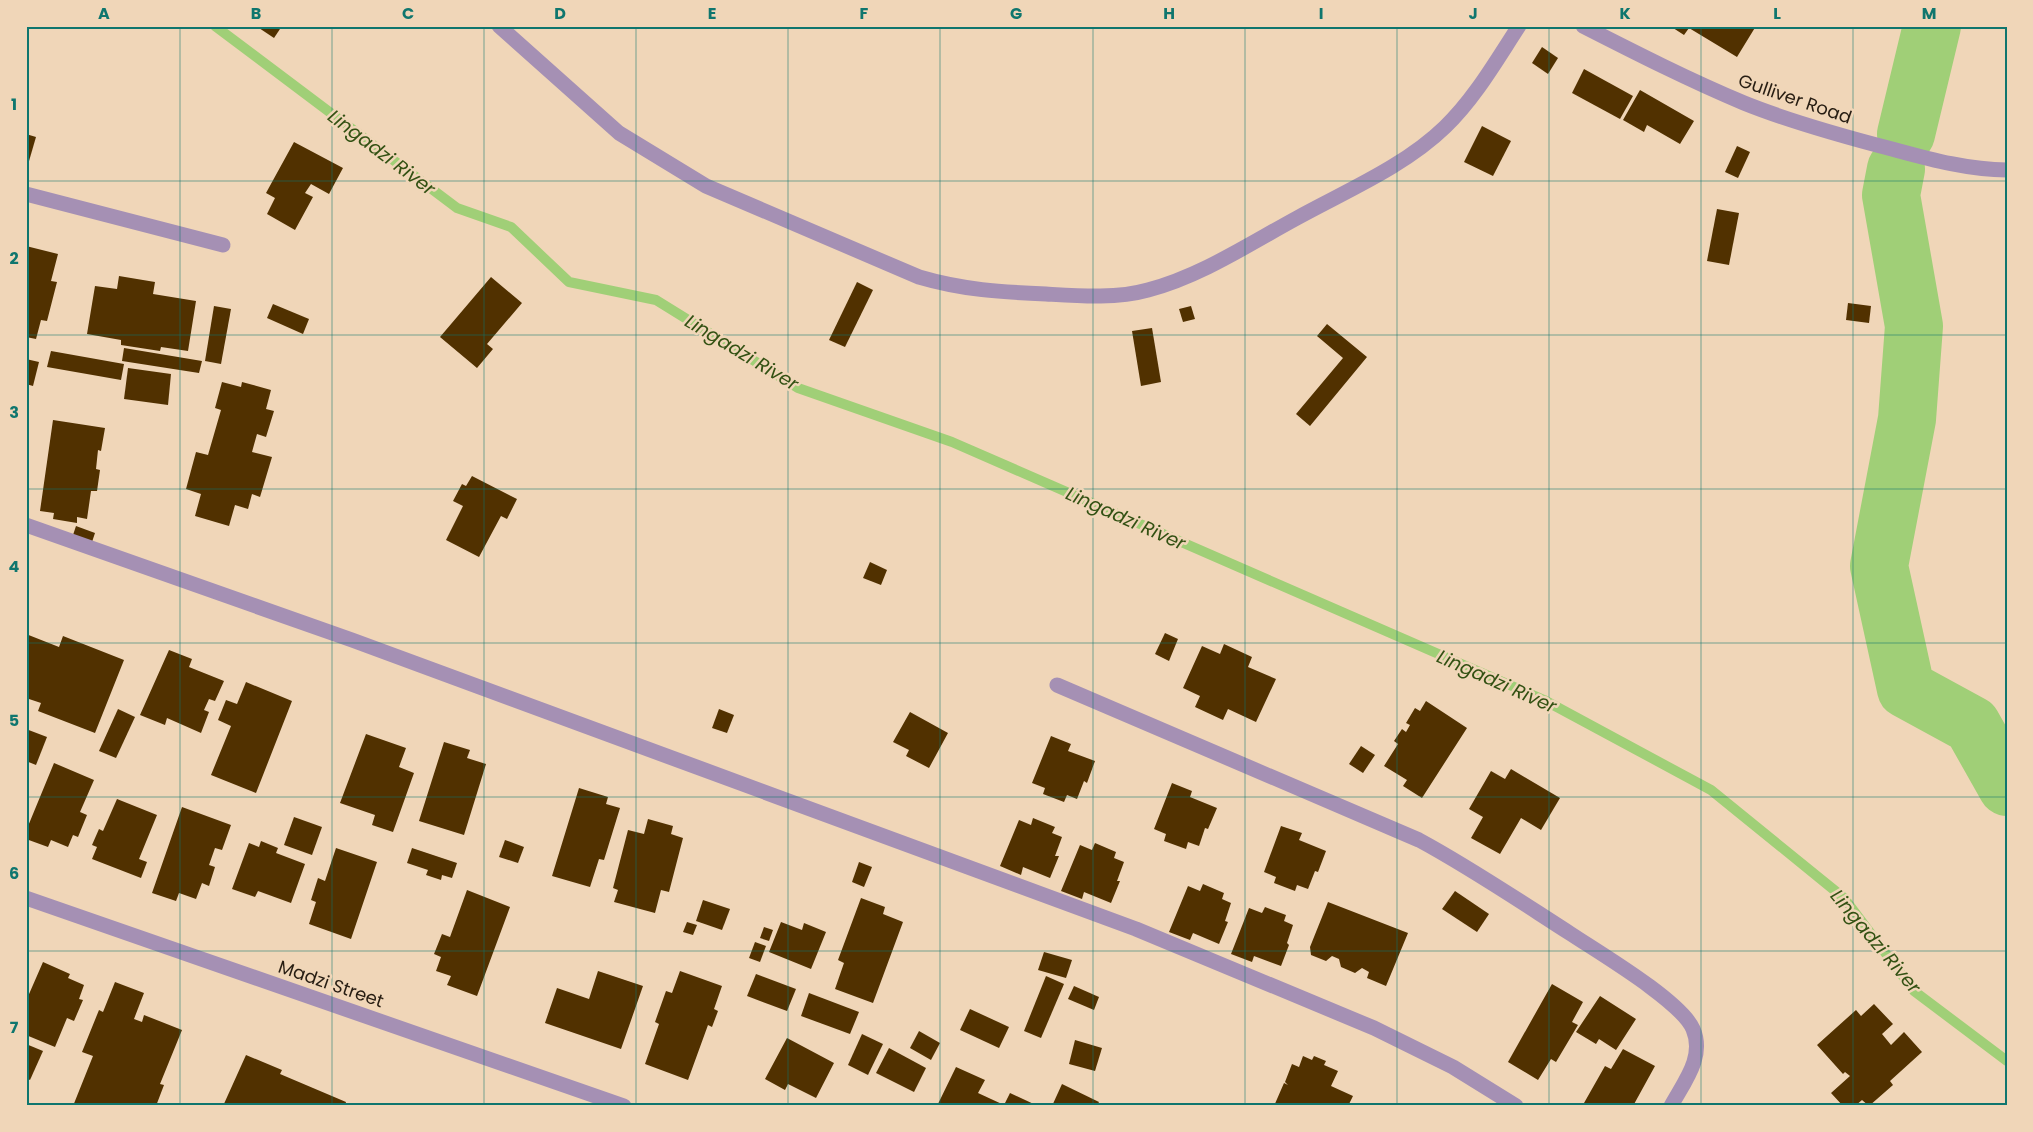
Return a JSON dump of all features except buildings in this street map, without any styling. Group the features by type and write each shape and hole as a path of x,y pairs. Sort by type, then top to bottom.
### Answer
{"street":[{"path":"499,26 619,133 706,186 919,277 949,286 983,291 1077,296 1116,295 1147,291 1192,274 1411,154 1445,127 1474,94 1519,26"},
{"name":"Gulliver Road","path":"1583,26 1676,74 1790,120 1855,140 1946,164 2007,170"},
{"path":"26,194 223,244"},
{"path":"26,525 352,640 1136,929 1374,1028 1452,1067 1516,1106"},
{"path":"1057,685 1419,840 1458,861 1630,972 1677,1009 1693,1028 1698,1045 1695,1064 1671,1106"},
{"name":"Madzi Street","path":"26,898 624,1106"}],"waterway":[{"name":"Lingadzi River","path":"215,26 457,208 511,227 569,282 656,300 798,388 952,442 1544,700 1711,790 1844,898 1914,991 2007,1061"},
{"path":"1906,134 1932,26"},
{"path":"1896,169 1891,195 1914,326 1907,419 1879,566 1906,689 1972,725 2007,787"}]}
